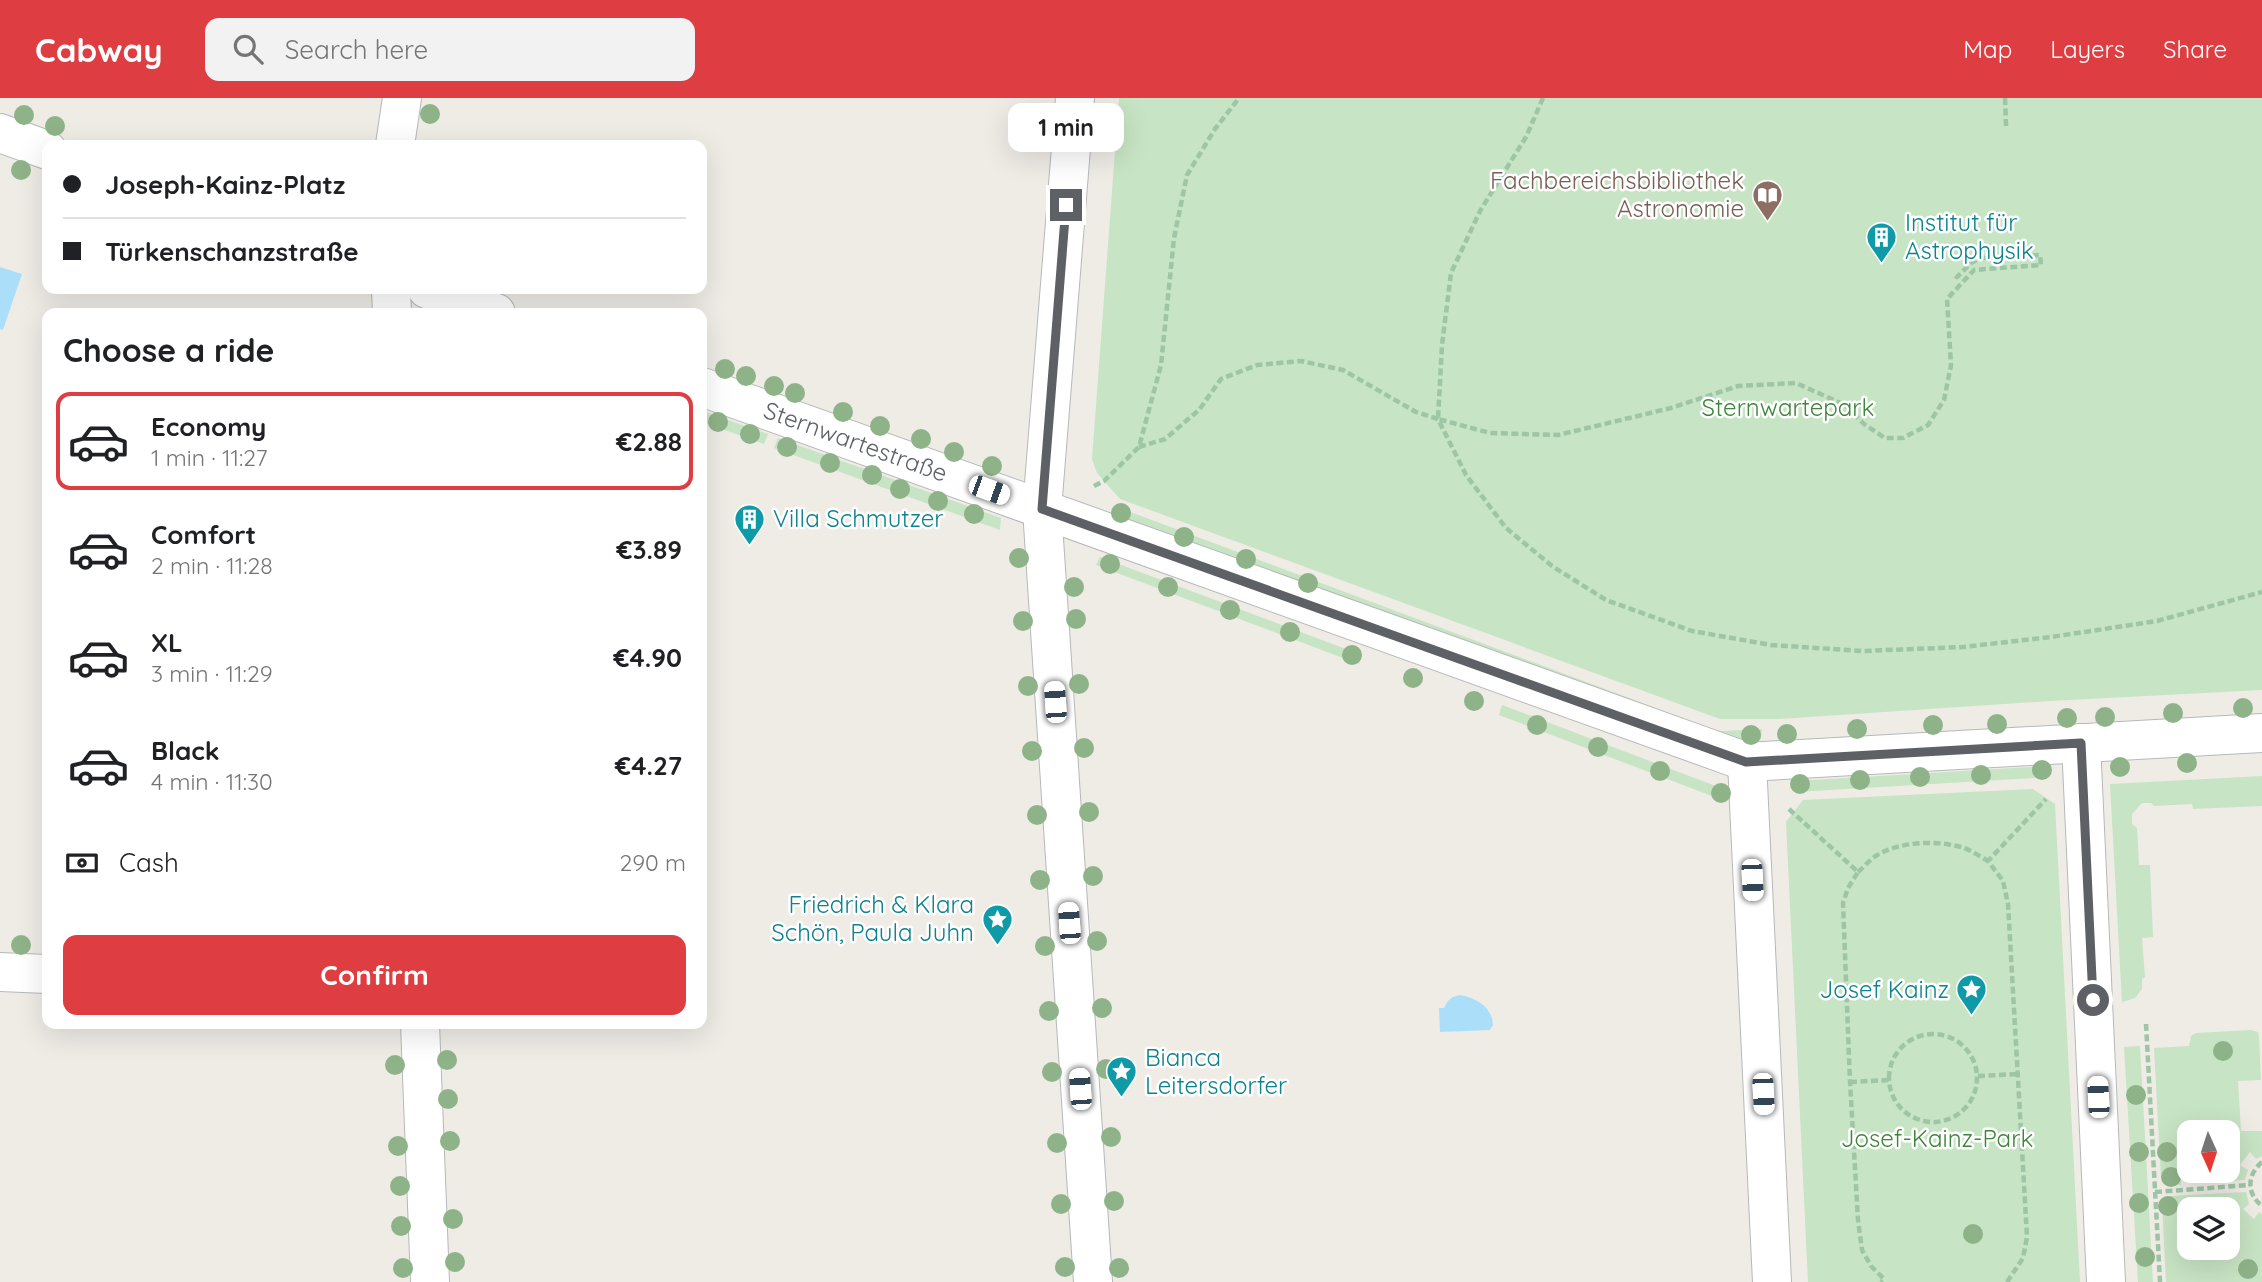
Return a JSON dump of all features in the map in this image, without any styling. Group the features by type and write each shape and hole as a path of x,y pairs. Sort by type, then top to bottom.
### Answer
{"street":[{"path":"396,140 402,98"},
{"path":"1075,98 1042,509 1093,1282"},
{"path":"0,133 42,148"},
{"path":"441,294 482,308"},
{"name":"Sternwartestraße","path":"707,389 1746,762 2262,733"},
{"path":"2081,743 2106,1282"},
{"path":"1746,762 1772,1282"},
{"path":"0,972 42,974"},
{"path":"420,1029 430,1282"}],"path":[{"path":"1139,447 1161,365 1174,238 1187,175 1215,129 1239,98"},
{"path":"1543,98 1526,137 1480,211 1451,273 1442,345 1438,419 1466,475 1506,528 1552,566 1606,600 1692,631 1771,645 1863,651 1963,647 2051,637 2157,621 2262,593"},
{"path":"2005,98 2006,126"},
{"path":"1042,509 1104,481 1139,447 1165,439 1199,410 1221,379 1257,365 1301,360 1343,370 1416,412 1490,433 1558,435 1671,408 1738,386 1796,383 1845,405 1864,424 1885,438 1903,438 1928,425 1944,400 1951,365 1947,299 1973,270 2041,265 2040,255 1981,258 1971,263 1957,277 1953,274"},
{"path":"1988,861 2052,792"},
{"path":"1784,804 1858,872"},
{"path":"1884,1281 1862,1250 1858,1220 1843,904 1848,888 1858,872 1877,855 1895,848 1942,844 1966,849 1988,861 2003,881 2008,904 2027,1237 2023,1258 2007,1282"},
{"path":"2146,1024 2160,1282"},
{"path":"1931,1034 1943,1035 1963,1045 1976,1064 1978,1076 1970,1102 1961,1112 1949,1119 1935,1122 1922,1121 1909,1115 1892,1094 1889,1080 1894,1057 1900,1048 1909,1040 1931,1034"},
{"path":"1978,1076 2018,1074"},
{"path":"1850,1082 1889,1080"},
{"path":"2262,1162 2253,1172 2250,1185 2252,1195 2262,1206"},
{"path":"2155,1192 2250,1185"}],"green space":[{"name":"Sternwartepark","path":"1119,98 2262,98 2262,690 1779,719 1720,719 1120,499 1097,473 1092,459"},
{"path":"707,413 768,434 764,444 707,424"},
{"path":"778,438 1001,518 1000,530 774,448"},
{"path":"1117,507 1715,730 1762,729 1761,739 1724,742 1114,515"},
{"path":"1100,557 1362,655 1359,664 1096,565"},
{"path":"1502,705 1729,791 1725,801 1499,715"},
{"path":"2048,766 2049,777 1796,792 1795,781"},
{"path":"2262,776 2262,806 2193,809 2192,804 2154,806 2151,803 2142,803 2132,814 2132,824 2137,828 2139,865 2150,865 2153,937 2142,938 2145,977 2142,979 2142,989 2135,998 2122,1002 2110,784"},
{"name":"Josef-Kainz-Park","path":"2033,789 2055,804 2080,1282 1808,1282 1786,822 1803,800"},
{"path":"2250,1030 2258,1032 2261,1080 2238,1081 2241,1131 2262,1131 2262,1156 2256,1159 2250,1152 2240,1165 2240,1120 2177,1120 2177,1183 2181,1185 2166,1183 2161,1177 2154,1048 2189,1046 2191,1036 2196,1033"},
{"path":"2140,1046 2153,1282 2138,1282 2124,1047"},
{"path":"2240,1165 2248,1170 2245,1180 2240,1180"},
{"path":"2246,1192 2249,1204 2243,1209 2254,1219 2259,1212 2262,1214 2262,1282 2166,1282 2162,1204 2169,1196"}],"water":[{"path":"0,267 22,274 3,330 0,329"},
{"path":"1460,995 1472,998 1487,1008 1493,1025 1490,1030 1440,1032 1439,1008 1444,1008 1450,999"}],"place":[{"name":"Fachbereichsbibliothek Astronomie","path":"1767,222"},
{"name":"Institut für Astrophysik","path":"1882,264"},
{"name":"Villa Schmutzer","path":"750,546"},
{"name":"Friedrich & Klara Schön, Paula Juhn","path":"997,946"},
{"name":"Josef Kainz","path":"1972,1017"},
{"name":"Bianca Leitersdorfer","path":"1122,1099"}],"route":[{"path":"1066,205 1042,509 1746,762 2081,743 2093,1000"}]}
